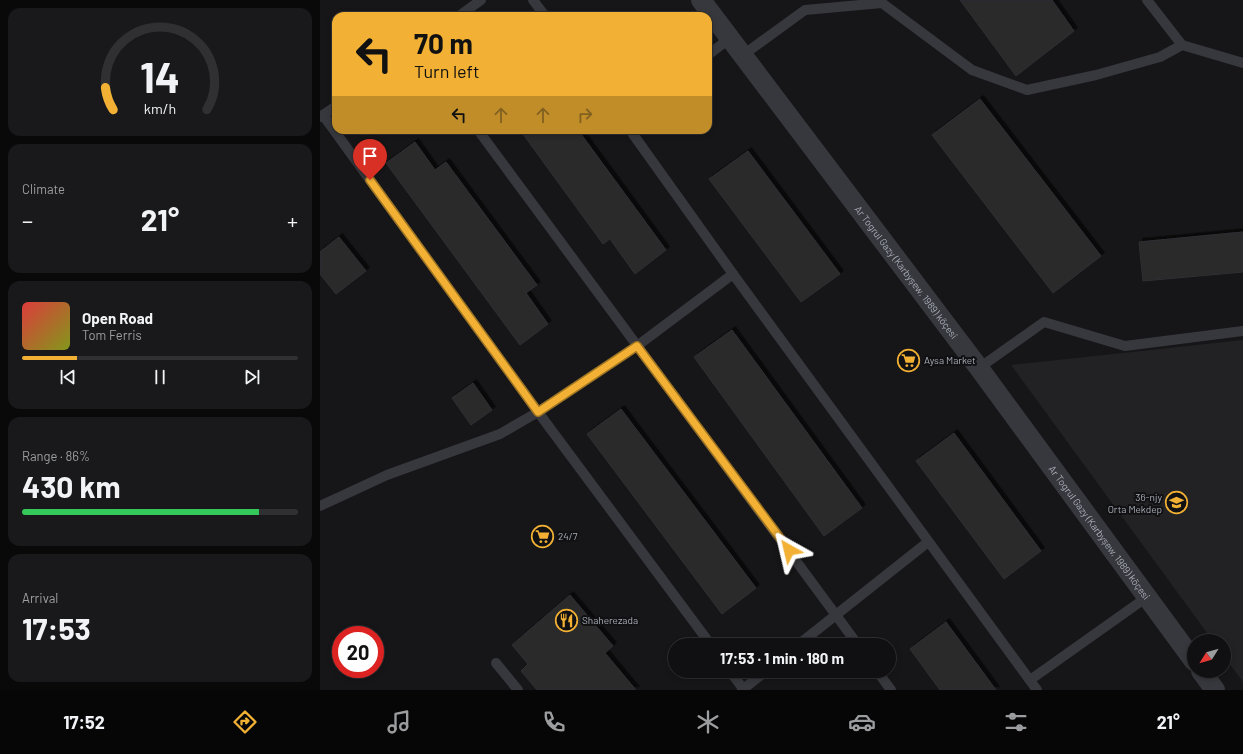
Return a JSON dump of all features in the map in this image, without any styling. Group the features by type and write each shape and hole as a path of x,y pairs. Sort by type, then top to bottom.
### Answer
{"street":[{"name":"Ar Togrul Gazy (Karbyşew, 1989) köçesi","path":"701,0 710,12"},
{"name":"Ar Togrul Gazy (Karbyşew, 1989) köçesi","path":"712,14 979,368 1187,651"},
{"path":"1206,678 1215,690"}],"lane":[{"path":"464,12 481,0"},
{"path":"533,0 542,12"},
{"path":"1147,0 1182,45 1243,63"},
{"path":"743,55 805,10 882,4 972,70 1026,90 1096,76 1160,57 1182,45"},
{"path":"712,52 730,38"},
{"path":"332,109 321,116 332,131"},
{"path":"334,134 705,638"},
{"path":"481,134 853,638"},
{"path":"633,134 733,274 1037,690"},
{"path":"320,506 387,475 500,434 538,412 637,346 733,274"},
{"path":"979,368 1044,322 1125,346 1243,331"},
{"path":"807,638 928,542"},
{"path":"1030,680 1147,597"},
{"path":"496,663 518,690"},
{"path":"735,678 743,690 758,678"},
{"path":"883,678 891,690"}],"shaded area":[{"name":"36-njy Orta Mekdep","path":"1243,340 1243,682 1231,666 1231,634 1208,634 1011,365"}],"building":[{"path":"960,0 1052,0 1074,31 1016,76"},
{"path":"980,99 1101,256 1053,293 932,135"},
{"path":"523,134 581,134 666,250 635,274 610,239 603,244"},
{"path":"415,142 435,170 446,162 537,285 526,293 548,324 520,345 386,163"},
{"path":"748,151 840,274 801,302 709,179"},
{"path":"1243,232 1243,272 1143,281 1139,242"},
{"path":"339,237 366,271 336,294 320,274 320,252"},
{"path":"732,330 862,508 824,536 694,357"},
{"path":"473,383 492,410 471,425 452,398"},
{"path":"621,409 756,588 722,614 587,434"},
{"path":"954,433 1041,551 1004,579 916,461"},
{"name":"Shaherezada","path":"570,595 613,646 605,653 636,690 537,690 521,671 528,664 512,645"},
{"path":"946,622 996,690 940,690 910,649"}],"place":[{"name":"Aysa Market","path":"908,360"},
{"name":"36-njy Orta Mekdep","path":"1177,503"},
{"name":"24/7","path":"543,536"},
{"name":"Shaherezada","path":"566,620"}],"route":[{"path":"370,180 538,412 637,346 789,550"}]}
